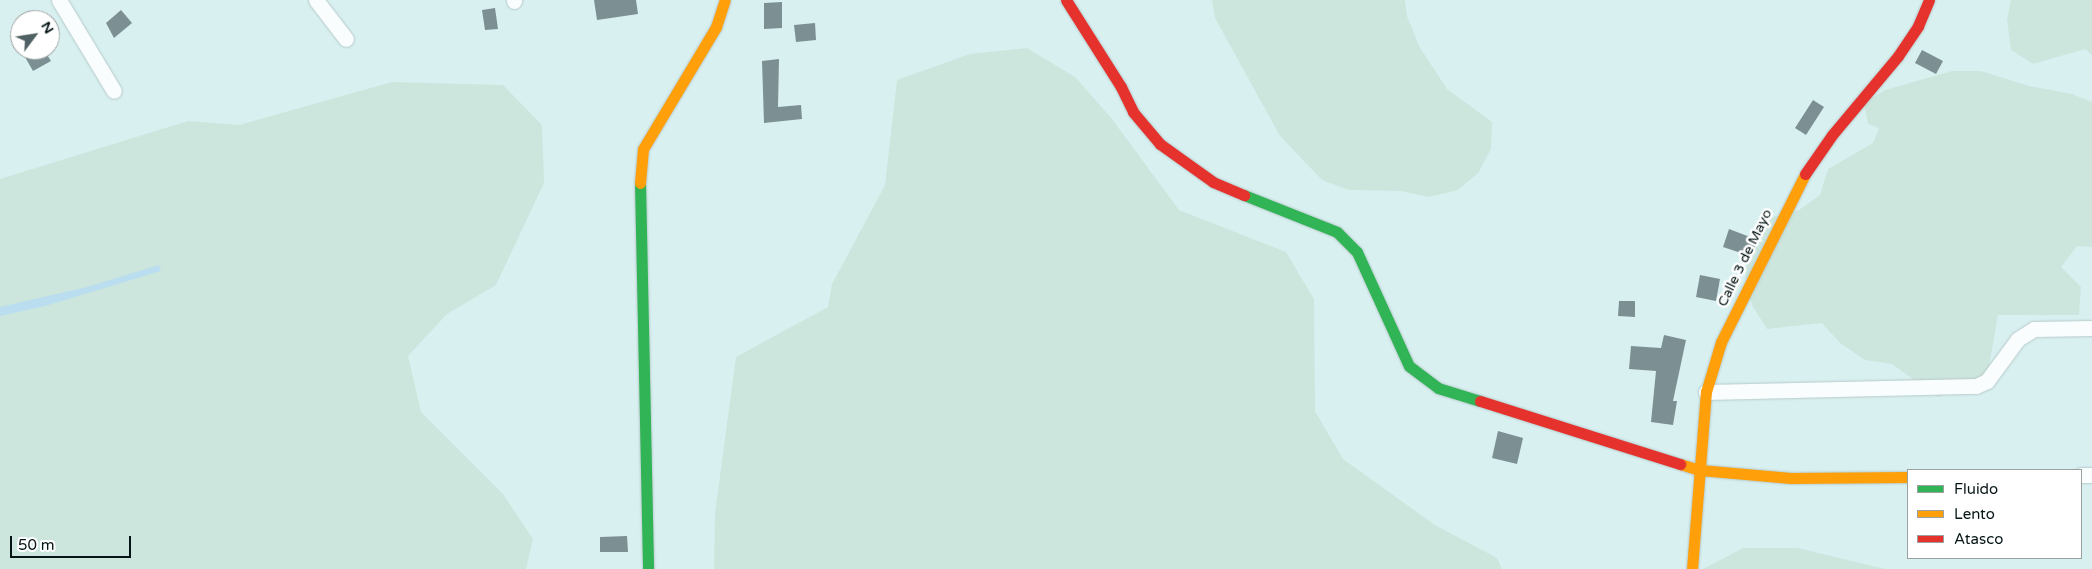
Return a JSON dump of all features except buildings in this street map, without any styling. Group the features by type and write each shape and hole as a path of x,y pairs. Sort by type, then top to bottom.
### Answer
{"street":[{"path":"58,0 114,91"},
{"path":"316,0 346,39"},
{"path":"648,569 640,167 643,149 716,27 725,0"},
{"path":"1066,0 1121,87 1133,112 1160,144 1213,182 1338,232 1357,252 1410,366 1438,388 1700,470 1791,478 1907,477"},
{"name":"Calle 3 de Mayo","path":"1692,569 1706,392 1721,342 1801,180 1832,135 1898,56 1918,26 1929,0"},
{"path":"1706,392 1976,386 1987,381 2018,339 2034,329 2092,328"}],"green space":[{"path":"1212,0 1405,0 1407,16 1419,46 1447,89 1492,122 1491,149 1478,173 1458,190 1429,197 1401,191 1349,190 1322,180 1280,136 1215,18"},
{"path":"2011,0 2092,0 2092,55 2085,49 2033,64 2011,50 2007,20"},
{"path":"1027,48 1075,77 1112,119 1179,210 1286,252 1314,299 1315,411 1343,459 1435,525 1497,558 1502,569 714,569 715,513 736,357 828,307 832,284 885,185 897,80 970,54"},
{"path":"1952,71 1981,71 2029,86 2072,94 2092,102 2092,247 2077,246 2061,267 2081,287 2079,315 1998,315 1988,371 1964,388 1938,397 1892,364 1865,360 1840,343 1822,323 1767,329 1753,307 1745,282 1748,255 1755,235 1773,217 1799,210 1820,195 1828,169 1873,143 1879,128 1868,124 1864,103 1885,90"},
{"path":"392,82 503,85 542,125 544,183 496,285 447,314 408,356 421,412 503,494 533,539 526,569 0,569 0,179 188,121 239,125"},
{"path":"1743,548 1798,548 1885,569 1703,569"}],"water":[{"path":"159,265 161,271 45,306 0,316 0,307 87,287"}],"traffic: fast":[{"path":"640,183 648,569"},
{"path":"1244,195 1337,232 1357,252 1409,366 1438,388 1480,401"}],"traffic: slow":[{"path":"640,183 643,149 716,27 725,0"},
{"path":"1692,569 1706,392 1721,342 1805,174"},
{"path":"1680,464 1700,470 1791,478 1907,477"}],"traffic: jam":[{"path":"1066,0 1121,87 1133,112 1160,144 1213,182 1244,195"},
{"path":"1805,174 1832,135 1898,56 1918,26 1929,0"},
{"path":"1480,401 1680,464"}]}
